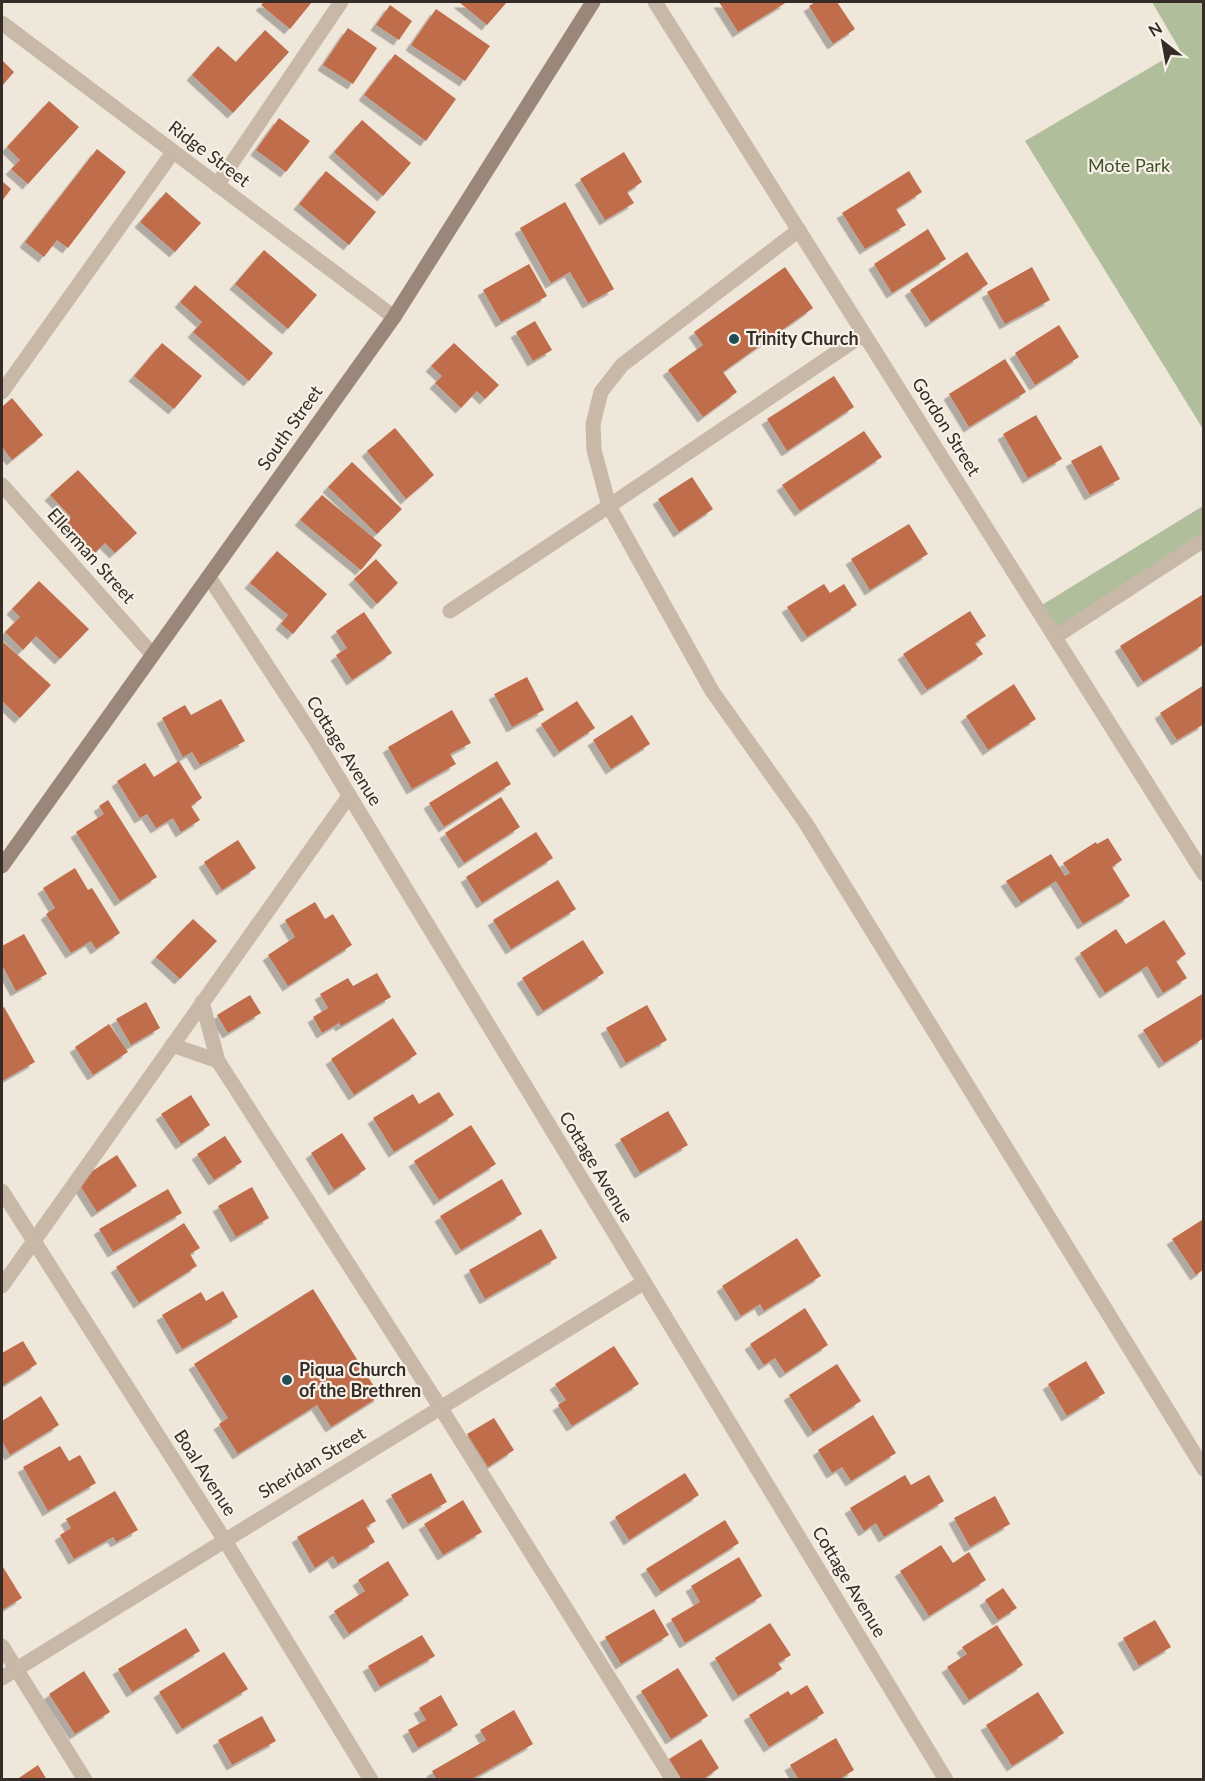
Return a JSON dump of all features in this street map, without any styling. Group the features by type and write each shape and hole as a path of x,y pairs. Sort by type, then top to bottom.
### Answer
{"street":[{"path":"217,185 341,2"},
{"name":"South Street","path":"2,866 393,317 593,2"},
{"name":"Gordon Street","path":"655,2 1203,873"},
{"name":"Ridge Street","path":"2,23 393,317"},
{"path":"2,392 173,152"},
{"path":"799,231 622,364 601,392 593,424 594,450 609,506 712,691 805,822 1203,1469"},
{"path":"450,611 864,334"},
{"name":"Ellerman Street","path":"2,485 152,654"},
{"path":"1055,637 1203,540"},
{"name":"Cottage Avenue","path":"208,577 315,739 946,1779"},
{"path":"2,1286 349,796"},
{"path":"202,1002 218,1061 440,1407 672,1779"},
{"path":"171,1046 218,1061"},
{"name":"Boal Avenue","path":"2,1191 224,1539 371,1779"},
{"name":"Sheridan Street","path":"2,1678 224,1539 643,1283"},
{"path":"2,1646 85,1779"}],"green space":[{"name":"Mote Park","path":"1152,2 1203,2 1203,429 1025,141 1180,50"},
{"path":"1203,506 1203,540 1055,637 1037,608"}],"building":[{"path":"264,2 312,2 290,29 261,5"},
{"path":"459,2 507,2 487,25"},
{"path":"719,2 787,2 738,32"},
{"path":"815,2 837,2 855,29 833,44 809,6"},
{"path":"390,5 412,21 399,40 376,25"},
{"path":"436,9 490,46 465,81 411,45"},
{"path":"348,28 377,48 353,84 323,65"},
{"path":"265,30 289,52 233,113 192,75 218,46 236,62"},
{"path":"395,54 456,99 426,141 364,95"},
{"path":"2,60 14,72 2,86"},
{"path":"49,101 79,127 28,184 11,169 20,160 7,147"},
{"path":"279,118 310,141 286,172 256,150"},
{"path":"362,120 411,163 383,196 334,152"},
{"path":"97,149 126,172 68,248 57,240 44,257 25,242"},
{"path":"624,152 642,182 627,192 634,203 605,220 580,179"},
{"path":"326,171 376,212 349,245 299,204"},
{"path":"909,171 922,192 896,209 906,225 865,249 842,213"},
{"path":"2,181 11,189 2,201"},
{"path":"166,192 201,223 175,252 140,222"},
{"path":"565,202 614,289 588,303 570,272 551,283 520,228"},
{"path":"928,229 946,259 892,293 874,264"},
{"path":"264,250 317,295 288,329 235,284"},
{"path":"967,252 988,284 931,322 910,290"},
{"path":"529,264 547,296 501,322 483,290"},
{"name":"Trinity Church","path":"785,267 813,308 723,372 737,392 703,417 668,370 703,345 694,332"},
{"path":"1032,267 1050,300 1005,324 987,292"},
{"path":"195,285 273,353 249,381 193,332 202,322 180,302"},
{"path":"535,321 552,350 533,361 516,332"},
{"path":"1059,325 1079,357 1035,385 1015,353"},
{"path":"162,343 202,376 174,409 134,376"},
{"path":"454,343 499,385 485,399 477,391 461,408 435,383 442,376 431,366"},
{"path":"1005,359 1026,392 969,427 949,394"},
{"path":"834,376 854,407 787,451 767,419"},
{"path":"12,398 43,435 12,460 2,447 2,407"},
{"path":"1036,415 1062,459 1028,478 1003,434"},
{"path":"395,428 434,475 406,499 367,451"},
{"path":"864,431 882,457 800,511 782,485"},
{"path":"1101,445 1120,479 1090,495 1071,461"},
{"path":"352,462 402,509 377,534 328,487"},
{"path":"78,470 137,533 115,553 105,543 94,554 64,522 71,517 50,495"},
{"path":"692,477 713,509 679,532 658,499"},
{"path":"322,495 382,545 361,570 300,520"},
{"path":"909,524 928,554 870,590 851,559"},
{"path":"277,551 327,594 293,634 281,624 288,615 250,583"},
{"path":"376,559 398,583 377,604 354,579"},
{"path":"39,581 89,629 60,659 36,636 23,650 5,632 20,617 12,609"},
{"path":"824,584 830,593 844,584 857,605 807,637 787,607"},
{"path":"1202,595 1204,644 1143,682 1120,646"},
{"path":"970,611 986,636 975,643 983,654 927,690 903,654"},
{"path":"364,612 392,653 352,680 336,655 347,648 336,631"},
{"path":"2,641 51,685 20,718 2,701"},
{"path":"527,677 544,710 512,727 494,694"},
{"path":"1014,684 1036,719 988,750 966,716"},
{"path":"1204,685 1204,724 1177,740 1160,713"},
{"path":"221,699 245,741 200,765 192,752 183,757 162,718 185,705 191,715"},
{"path":"577,701 595,728 559,752 541,724"},
{"path":"452,710 471,743 450,754 456,764 412,789 388,747"},
{"path":"632,715 650,744 611,769 593,740"},
{"path":"179,761 202,798 191,806 200,820 181,832 173,818 156,828 147,814 140,818 117,781 145,763 154,777"},
{"path":"497,761 511,784 444,827 429,803"},
{"path":"501,797 520,827 464,863 445,833"},
{"path":"108,800 157,877 120,901 76,832 104,814 99,806"},
{"path":"536,832 553,858 482,903 466,877"},
{"path":"1108,838 1122,860 1112,867 1130,896 1083,924 1056,881 1021,903 1006,881 1051,854 1065,876 1070,873 1063,863 1096,842 1097,844"},
{"path":"238,840 256,868 222,890 204,862"},
{"path":"75,868 88,890 92,888 120,933 96,949 91,941 71,953 46,914 55,908 43,888"},
{"path":"558,880 576,909 511,949 493,920"},
{"path":"315,902 325,919 333,914 352,945 288,986 268,955 295,937 285,920"},
{"path":"193,919 217,941 180,979 156,957"},
{"path":"1164,920 1186,954 1176,961 1187,978 1163,993 1147,966 1105,993 1080,953 1116,929 1126,944"},
{"path":"24,934 47,974 16,991 2,965 2,946"},
{"path":"583,940 604,973 543,1011 522,978"},
{"path":"377,973 391,997 341,1026 339,1023 322,1033 313,1017 328,1008 320,994 348,978 353,986"},
{"path":"1204,993 1204,1038 1164,1063 1143,1030"},
{"path":"250,995 261,1013 228,1033 217,1015"},
{"path":"146,1002 160,1028 131,1045 116,1019"},
{"path":"647,1005 667,1040 626,1063 606,1028"},
{"path":"4,1007 35,1062 2,1081 2,1008"},
{"path":"393,1018 417,1054 354,1095 331,1059"},
{"path":"109,1024 128,1052 93,1075 75,1047"},
{"path":"439,1092 454,1115 394,1152 373,1118 413,1094 419,1104"},
{"path":"191,1095 210,1125 181,1144 161,1114"},
{"path":"668,1111 688,1145 640,1173 620,1139"},
{"path":"471,1125 496,1164 439,1200 414,1161"},
{"path":"342,1133 366,1169 334,1190 311,1153"},
{"path":"225,1136 242,1162 214,1180 197,1154"},
{"path":"117,1155 137,1186 97,1212 77,1181"},
{"path":"502,1179 522,1214 461,1250 440,1216"},
{"path":"252,1187 269,1218 236,1237 218,1206"},
{"path":"168,1189 182,1213 113,1252 99,1229"},
{"path":"1202,1220 1204,1223 1204,1269 1196,1275 1172,1239"},
{"path":"184,1223 200,1248 190,1254 197,1266 139,1303 116,1267"},
{"path":"541,1229 557,1258 485,1299 469,1270"},
{"path":"797,1238 821,1276 764,1311 760,1304 741,1316 722,1286"},
{"name":"Piqua Church of the Brethren","path":"313,1289 380,1396 331,1427 317,1405 238,1454 219,1424 228,1418 194,1364"},
{"path":"223,1291 238,1317 182,1349 162,1315 201,1292 206,1301"},
{"path":"805,1308 828,1345 785,1373 775,1358 764,1365 750,1344"},
{"path":"23,1341 37,1364 2,1386 2,1353"},
{"path":"614,1346 639,1384 572,1426 558,1405 566,1400 555,1384"},
{"path":"1086,1361 1105,1393 1067,1416 1048,1384"},
{"path":"837,1364 861,1401 813,1432 789,1395"},
{"path":"41,1396 59,1425 10,1455 2,1441 2,1421"},
{"path":"873,1415 896,1453 851,1481 842,1467 832,1473 818,1450"},
{"path":"494,1418 514,1450 488,1467 467,1434"},
{"path":"60,1446 69,1461 80,1455 96,1483 48,1511 23,1467"},
{"path":"431,1473 447,1502 408,1524 391,1495"},
{"path":"685,1473 699,1495 629,1540 615,1517"},
{"path":"905,1475 911,1485 929,1475 944,1501 884,1537 876,1523 864,1531 850,1508"},
{"path":"115,1491 138,1530 116,1542 113,1537 74,1559 60,1535 71,1528 66,1519"},
{"path":"995,1496 1010,1524 970,1547 954,1518"},
{"path":"363,1499 376,1521 366,1527 375,1542 338,1564 333,1556 315,1568 297,1537"},
{"path":"463,1500 482,1532 443,1555 424,1524"},
{"path":"725,1520 739,1543 661,1592 646,1569"},
{"path":"941,1545 953,1563 969,1552 986,1580 929,1616 900,1571"},
{"path":"739,1557 762,1596 685,1643 671,1619 700,1602 691,1586"},
{"path":"388,1561 409,1595 349,1634 334,1611 365,1591 358,1580"},
{"path":"2,1568 22,1598 2,1610"},
{"path":"1003,1588 1017,1608 998,1620 985,1600"},
{"path":"654,1609 669,1635 621,1664 605,1637"},
{"path":"1155,1620 1171,1647 1139,1666 1123,1638"},
{"path":"770,1623 791,1655 778,1663 782,1669 738,1696 715,1658"},
{"path":"997,1625 1023,1665 969,1700 947,1667 967,1654 962,1647"},
{"path":"186,1628 200,1651 132,1692 118,1669"},
{"path":"422,1635 435,1656 380,1687 368,1666"},
{"path":"224,1652 248,1689 182,1729 159,1692"},
{"path":"678,1668 708,1716 671,1739 641,1691"},
{"path":"84,1671 110,1712 75,1734 49,1694"},
{"path":"807,1685 824,1713 769,1747 749,1715 788,1691 791,1695"},
{"path":"1038,1692 1064,1733 1012,1766 986,1725"},
{"path":"441,1695 458,1725 418,1748 408,1730 426,1720 419,1708"},
{"path":"514,1710 533,1744 470,1780 437,1780 432,1771 486,1740 480,1730"},
{"path":"262,1716 276,1741 232,1765 218,1740"},
{"path":"836,1738 854,1770 838,1780 799,1780 790,1765"},
{"path":"701,1739 719,1768 702,1780 682,1780 669,1759"},
{"path":"38,1765 47,1780 16,1780"}],"place":[{"name":"Trinity Church","path":"734,339"},
{"name":"Piqua Church of the Brethren","path":"287,1380"}]}
